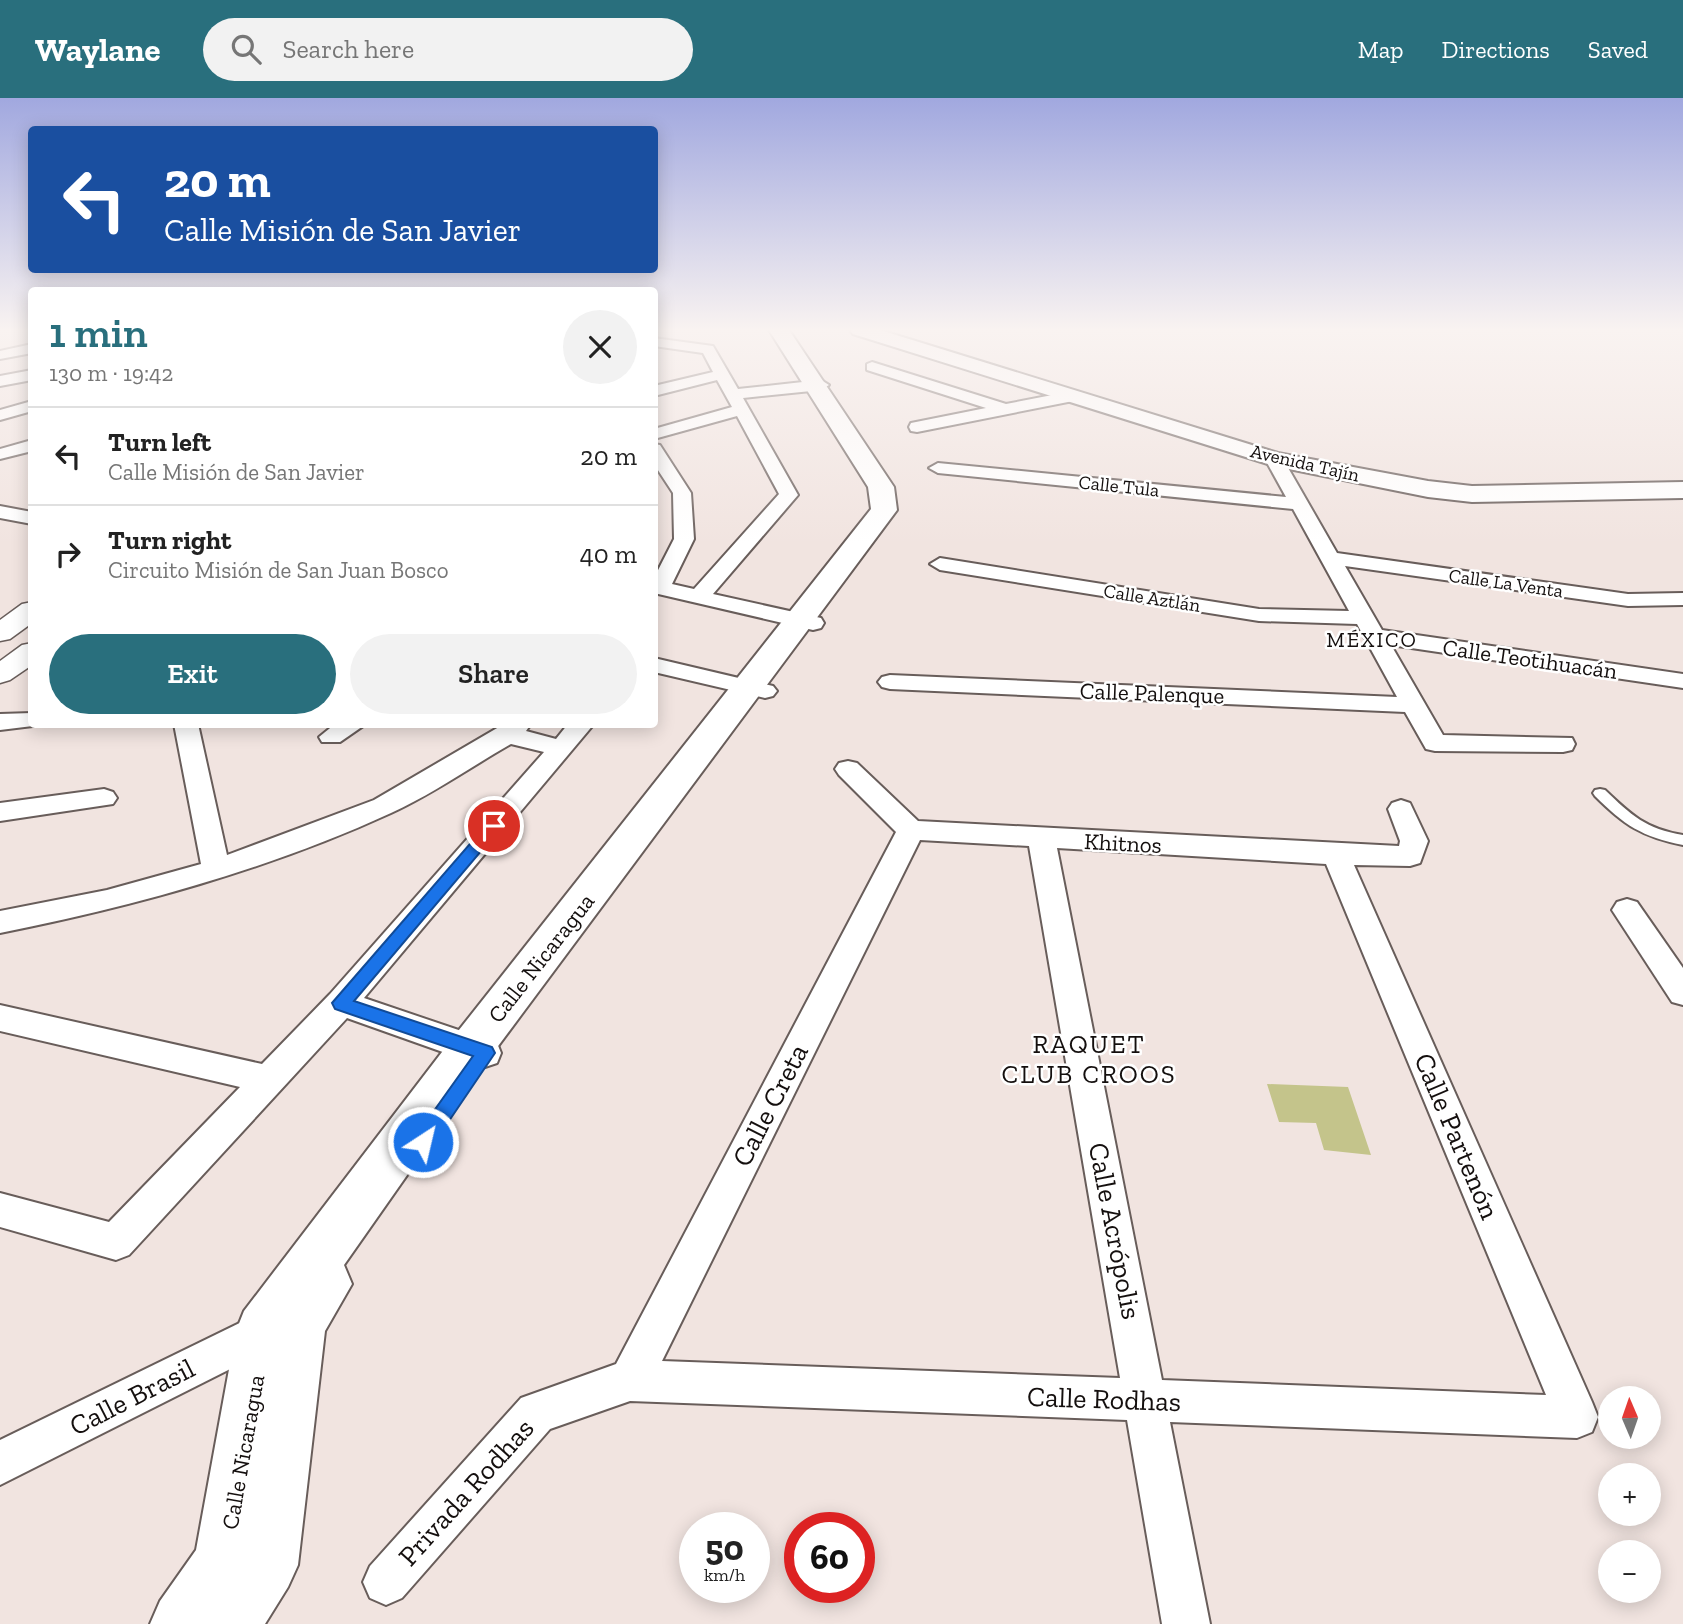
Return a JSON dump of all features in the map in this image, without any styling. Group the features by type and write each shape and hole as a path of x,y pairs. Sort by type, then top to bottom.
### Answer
{"main road":[{"name":"Calle Nicaragua","path":"183,1624 225,1562 282,1326 478,1050 758,689 884,510 881,487 827,401"},
{"name":"Avenida Tajín","path":"1090,401 1274,459 1428,489 1472,494 1683,490"},
{"name":"Calle Nicaragua","path":"227,1624 266,1564 282,1326"}],"street":[{"path":"658,432 742,401"},
{"path":"979,401 1007,410"},
{"path":"917,426 1048,401"},
{"path":"698,598 789,495 738,402"},
{"path":"0,415 28,407"},
{"path":"0,454 28,445"},
{"path":"658,455 682,493 684,539 660,588 806,621"},
{"path":"1274,459 1435,743 1563,744"},
{"name":"Calle Tula","path":"938,468 1299,504"},
{"path":"0,512 28,517"},
{"name":"Calle La Venta","path":"1329,558 1628,600 1683,599"},
{"name":"Calle Aztlán","path":"940,564 1259,615 1371,627"},
{"path":"0,633 28,613"},
{"name":"Calle Teotihuacán","path":"1371,627 1683,681"},
{"path":"0,674 28,653"},
{"path":"658,666 758,689"},
{"name":"Calle Palenque","path":"890,682 1414,705"},
{"path":"0,722 28,720"},
{"path":"187,728 216,870"},
{"path":"0,922 107,901 216,870 383,806 514,730 572,736"},
{"path":"0,1210 116,1242 341,1003 572,736"},
{"path":"848,769 911,830"},
{"path":"0,812 104,798"},
{"name":"Khitnos","path":"911,830 1336,855 1410,856 1414,841 1401,809"},
{"name":"Calle Creta","path":"630,1380 911,830"},
{"name":"Calle Acrópolis","path":"1041,838 1186,1624"},
{"name":"Calle Partenón","path":"1336,855 1577,1417"},
{"path":"1628,910 1671,958 1683,993"},
{"path":"341,1003 478,1050"},
{"path":"0,1018 269,1080"},
{"name":"Calle Brasil","path":"0,1463 282,1326"},
{"name":"Calle Rodhas","path":"630,1380 1577,1417"},
{"name":"Privada Rodhas","path":"386,1581 536,1413 630,1380"}],"lane":[{"path":"1600,793 1632,825 1656,836 1683,840"}],"green space":[{"path":"1267,1084 1348,1087 1371,1155 1324,1150 1316,1123 1279,1122"}],"district":[{"name":"MÉXICO","path":"1372,639"},
{"name":"RAQUET CLUB CROOS","path":"1089,1059"}],"route":[{"path":"423,1142 485,1053 341,1003 494,826"}]}
